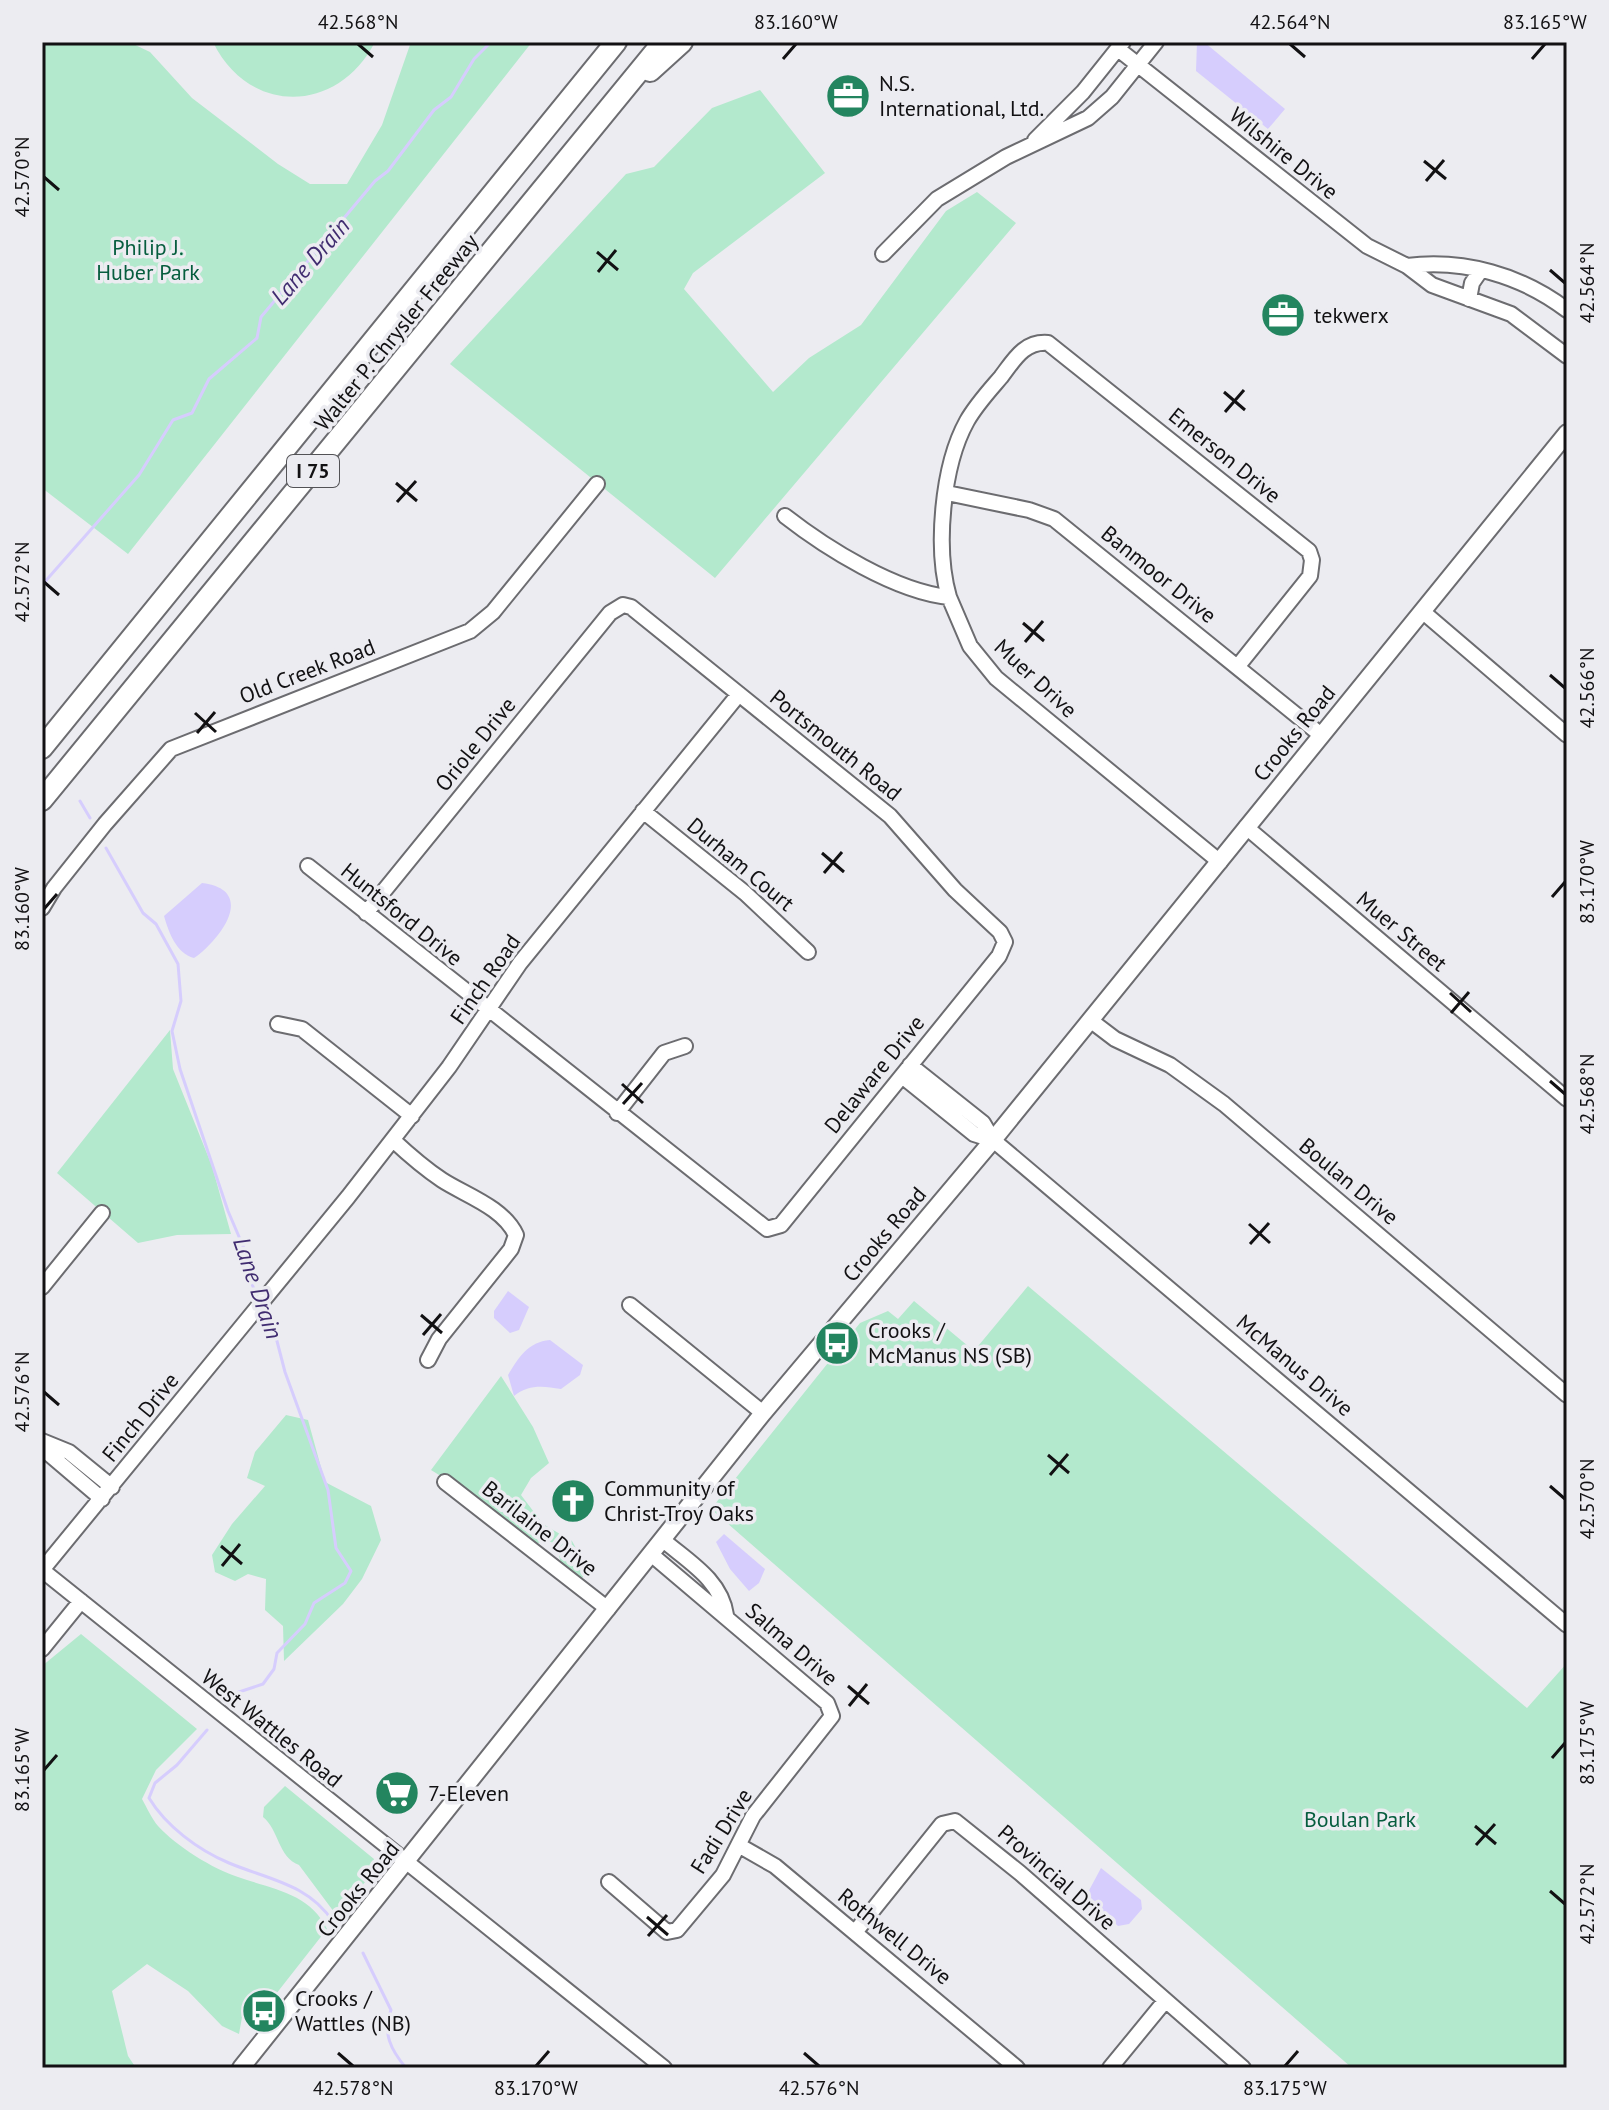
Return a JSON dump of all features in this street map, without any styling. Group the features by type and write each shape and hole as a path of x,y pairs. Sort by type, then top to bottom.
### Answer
{"highway":[{"path":"571,97 601,42"},
{"name":"Walter P. Chrysler Freeway","path":"42,748 616,42"},
{"name":"Walter P. Chrysler Freeway","path":"42,800 663,42"},
{"path":"622,94 682,42"}],"main road":[{"name":"Crooks Road","path":"241,2068 407,1864 763,1413 993,1140 1567,433"}],"street":[{"path":"883,254 937,199 1030,145 1062,133 1088,118 1112,97 1156,42"},
{"path":"1030,145 1083,92 1120,45"},
{"name":"Wilshire Drive","path":"1120,45 1139,65 1343,228 1384,256 1407,266 1432,285 1493,306 1521,320 1567,356"},
{"name":"Wilshire Drive","path":"1407,266 1434,263 1481,270 1523,282 1567,310"},
{"path":"1469,299 1472,283 1481,270"},
{"path":"1493,306 1518,309 1567,346"},
{"name":"Emerson Drive","path":"947,493 955,451 966,423 1002,374 1030,345 1054,346 1309,551 1312,560 1310,576 1238,666"},
{"name":"Old Creek Road","path":"42,908 114,812 171,749 470,631 493,612 597,484"},
{"name":"Muer Drive","path":"947,493 942,539 949,597 970,646 996,678 1220,862"},
{"name":"Banmoor Drive","path":"947,493 1029,510 1054,519 1321,735"},
{"path":"785,516 873,570 926,592 949,597"},
{"name":"Portsmouth Road","path":"620,606 631,607 899,824 955,890 1000,932 1005,942"},
{"name":"Oriole Drive","path":"366,913 610,613 620,606"},
{"path":"1422,611 1567,735"},
{"name":"Finch Road","path":"272,1292 412,1116 520,963 739,694"},
{"name":"Durham Court","path":"643,811 745,893 808,952"},
{"name":"Muer Street","path":"1246,827 1567,1099"},
{"name":"Huntsford Drive","path":"308,866 759,1226 772,1229"},
{"name":"Delaware Drive","path":"772,1229 781,1225 1002,952 1005,942"},
{"name":"Boulan Drive","path":"1090,1020 1115,1039 1170,1065 1203,1087 1567,1395"},
{"path":"278,1024 302,1029 412,1116"},
{"path":"617,1113 664,1053 685,1046"},
{"name":"McManus Drive","path":"906,1070 974,1134 993,1140 1567,1625"},
{"path":"393,1140 440,1179 475,1197 508,1222 516,1235 511,1249 439,1339 428,1360"},
{"path":"42,1287 102,1213"},
{"name":"Finch Drive","path":"42,1570 272,1292"},
{"path":"630,1305 763,1413"},
{"path":"42,1441 69,1452 112,1487"},
{"path":"42,1448 102,1499"},
{"name":"Barilaine Drive","path":"445,1482 608,1609"},
{"name":"Salma Drive","path":"663,1540 714,1585 723,1600 726,1615"},
{"name":"Salma Drive","path":"652,1555 830,1706"},
{"name":"West Wattles Road","path":"42,1570 664,2068"},
{"path":"42,1649 81,1601"},
{"name":"Fadi Drive","path":"609,1882 667,1932 681,1927 723,1875 753,1816 829,1721 830,1706"},
{"name":"Provincial Drive","path":"856,1931 942,1824 955,1821 1020,1873 1243,2068"},
{"name":"Rothwell Drive","path":"740,1846 775,1866 1017,2068"},
{"path":"1110,2068 1165,2001"}],"green space":[{"name":"Philip J. Huber Park","path":"42,42 129,42 150,52 192,98 278,164 310,184 347,184 382,125 411,42 532,42 128,554 42,488"},
{"path":"213,42 375,42 359,66 339,83 317,93 294,97 270,94 248,83 229,66"},
{"path":"760,90 825,173 693,273 684,289 773,392 809,358 861,325 946,211 977,192 1016,223 715,578 450,364 626,174 654,167 712,108"},
{"path":"170,1030 173,1069 212,1166 231,1234 177,1235 138,1243 57,1173"},
{"name":"Boulan Park","path":"1028,1286 1527,1708 1567,1663 1567,2068 1352,2068 711,1509 860,1323 888,1311 898,1319 914,1301 974,1351"},
{"path":"501,1376 533,1427 549,1463 531,1478 521,1495 543,1524 572,1541 587,1568 580,1583 562,1570 557,1545 547,1540 532,1545 460,1488 431,1470"},
{"path":"286,1415 308,1420 325,1482 371,1506 381,1540 362,1579 343,1604 284,1661 283,1626 265,1610 266,1579 248,1574 235,1581 215,1572 212,1555 232,1524 265,1486 247,1478 255,1452"},
{"path":"81,1634 197,1729 156,1770 142,1799 158,1826 185,1849 217,1868 300,1900 311,1907 327,1929 276,1994 263,1992 244,2006 239,2034 222,2026 188,1991 147,1964 112,1991 128,2056 136,2068 42,2068 42,1666"},
{"path":"285,1786 374,1859 375,1870 337,1916 299,1865 287,1856 263,1817 264,1807"}],"shaded area":[{"path":"1197,42 1204,42 1285,109 1268,129 1196,71"},
{"path":"202,883 219,887 228,895 231,905 223,928 194,958 178,947 164,916"},
{"path":"508,1291 529,1307 519,1330 510,1333 494,1318 494,1311"},
{"path":"550,1340 583,1365 580,1375 561,1389 536,1387 514,1396 508,1375 512,1368 530,1347"},
{"path":"724,1534 765,1569 759,1583 749,1591 730,1569 716,1542"},
{"path":"1101,1868 1141,1900 1142,1909 1129,1924 1118,1926 1086,1896"}],"waterway":[{"name":"Lane Drain","path":"42,585 139,475 173,420 192,413 209,379 257,338 261,317 375,181 388,171 434,110 451,97 474,59 491,42"},
{"name":"Lane Drain","path":"80,801 90,818"},
{"name":"Lane Drain","path":"106,848 143,913 156,924 178,964 181,1001 172,1031 180,1069 228,1211 249,1260 251,1282 258,1298"},
{"name":"Lane Drain","path":"236,1693 263,1684 274,1669 277,1653 305,1624 314,1603 345,1583 351,1571 336,1548 328,1490 285,1372 271,1318 264,1308"},
{"name":"Lane Drain","path":"207,1730 177,1765 155,1783 149,1798 164,1818 195,1844 229,1863 300,1891 323,1909 333,1922"},
{"name":"Lane Drain","path":"363,1953 391,2010 388,2034 396,2055 406,2068"}],"place":[{"name":"N.S. International, Ltd.","path":"848,96"},
{"name":"tekwerx","path":"1283,315"},
{"name":"Crooks / McManus NS (SB)","path":"837,1343"},
{"name":"Community of Christ-Troy Oaks","path":"573,1501"},
{"name":"7-Eleven","path":"397,1793"},
{"name":"Crooks / Wattles (NB)","path":"264,2011"}]}
